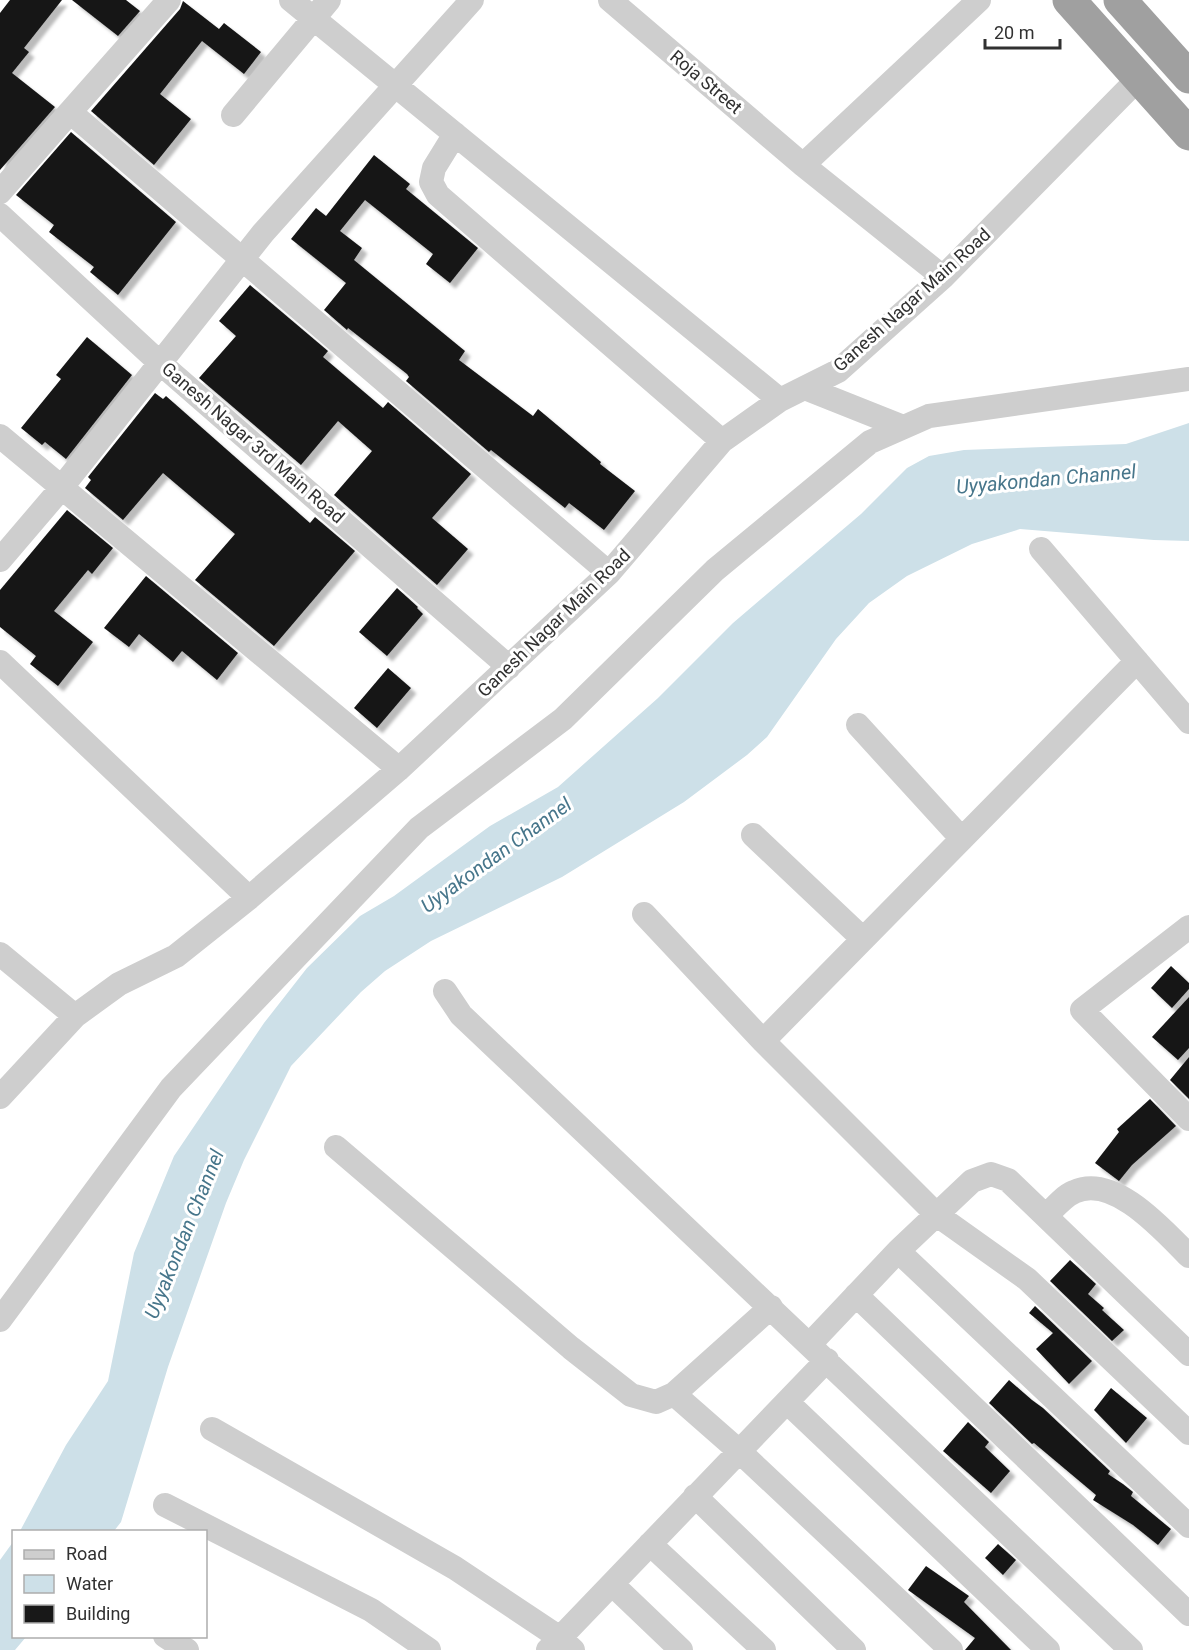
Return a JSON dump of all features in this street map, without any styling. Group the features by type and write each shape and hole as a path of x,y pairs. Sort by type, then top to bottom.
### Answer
{"highway":[{"path":"1069,0 1189,134"},
{"path":"1120,0 1189,77"}],"street":[{"path":"0,192 169,0"},
{"path":"291,0 780,400"},
{"path":"233,116 329,0"},
{"path":"0,560 263,233 472,0"},
{"name":"Roja Street","path":"610,0 803,165 943,277"},
{"path":"803,165 979,0"},
{"name":"Ganesh Nagar Main Road","path":"0,1097 75,1017 119,984 176,956 249,898 399,769 609,573 722,441 780,400 838,371 943,277 1139,78"},
{"path":"70,112 609,573"},
{"path":"455,134 434,168 431,182 438,195 722,441"},
{"name":"Ganesh Nagar 3rd Main Road","path":"0,215 160,363 509,668"},
{"path":"0,1320 171,1088 419,828 563,719 715,570 870,442 929,416 1189,379"},
{"path":"805,388 903,427"},
{"path":"0,436 399,769"},
{"path":"1041,549 1189,722"},
{"path":"763,1041 1137,661"},
{"path":"0,662 249,898"},
{"path":"858,725 962,839"},
{"path":"753,835 863,939"},
{"path":"644,914 763,1041 937,1215 1027,1279 1189,1433"},
{"path":"1189,927 1082,1010 1189,1119"},
{"path":"0,954 75,1017"},
{"path":"445,991 461,1015 1131,1650"},
{"path":"336,1147 571,1348 631,1395 656,1402 674,1394 771,1307"},
{"path":"212,1429 455,1568 560,1646 612,1584 787,1402 856,1295 898,1251 972,1181 991,1174 1008,1180 1189,1354"},
{"path":"1046,1216 1074,1192 1096,1187 1120,1197 1146,1213 1189,1256"},
{"path":"898,1251 1189,1526"},
{"path":"856,1295 1189,1614"},
{"path":"674,1394 739,1451 951,1650"},
{"path":"787,1402 1048,1650"},
{"path":"695,1497 854,1650"},
{"path":"165,1505 371,1610 429,1650"},
{"path":"650,1544 764,1650"},
{"path":"612,1584 681,1650"},
{"path":"168,1638 187,1650"}],"water":[{"name":"Uyyakondan Channel","path":"1189,423 1189,541 1020,529 972,544 907,576 869,603 836,639 767,737 747,755 684,802 562,877 431,941 385,971 361,992 291,1066 244,1160 226,1203 168,1367 121,1522 115,1530 21,1530 66,1445 108,1381 134,1253 174,1156 264,1023 307,968 360,916 394,896 490,826 558,787 658,698 733,623 861,514 907,468 929,456 964,450 1126,444"},
{"path":"12,1543 12,1638 25,1638 15,1650 0,1650 0,1560"}],"building":[{"path":"10,0 62,0 24,48 29,52 12,73 55,107 0,170 0,13"},
{"path":"72,0 126,0 140,11 118,36"},
{"path":"183,1 219,29 224,23 261,52 244,74 202,41 160,94 191,119 154,165 91,111 180,9"},
{"path":"71,132 176,222 118,295 90,272 94,267 49,232 54,225 16,195"},
{"path":"374,155 410,184 406,189 478,248 450,283 426,264 433,254 365,200 340,231 362,248 354,260 465,351 459,360 533,416 538,409 601,462 600,464 635,491 604,530 569,503 565,508 491,450 489,452 406,381 409,377 407,374 324,310 346,283 291,239 316,208 326,216"},
{"path":"250,285 328,351 323,357 383,408 388,402 471,474 432,518 468,549 437,585 334,495 372,451 338,421 301,465 199,378 236,336 219,321"},
{"path":"87,337 132,375 66,459 45,442 42,445 21,428 61,379 56,375"},
{"path":"155,393 163,399 166,396 310,523 315,517 355,551 274,646 195,580 235,534 163,473 123,520 85,488 91,480 88,477"},
{"path":"67,510 113,548 92,574 88,570 54,611 93,642 58,686 30,664 36,656 0,627 0,590"},
{"path":"146,576 238,653 217,680 182,651 173,662 139,634 129,647 104,628"},
{"path":"397,588 423,614 387,656 359,632"},
{"path":"388,668 411,688 377,728 354,708"},
{"path":"1171,966 1189,983 1189,989 1172,1008 1151,988"},
{"path":"1189,997 1189,1048 1178,1060 1152,1037"},
{"path":"1189,1057 1189,1099 1170,1080"},
{"path":"1150,1099 1176,1126 1132,1165 1119,1181 1095,1163 1119,1132 1117,1129"},
{"path":"1070,1260 1096,1284 1088,1294 1124,1330 1112,1341 1050,1281"},
{"path":"1035,1306 1092,1361 1069,1384 1036,1349 1053,1333 1029,1313"},
{"path":"1009,1380 1043,1408 1110,1471 1108,1474 1133,1492 1131,1496 1171,1529 1158,1545 1133,1525 1093,1500 1096,1495 1034,1443 1032,1444 989,1403"},
{"path":"1111,1388 1147,1418 1126,1443 1094,1410"},
{"path":"968,1422 989,1442 985,1447 1010,1471 991,1493 943,1451"},
{"path":"998,1544 1016,1560 1003,1575 985,1558"},
{"path":"926,1566 969,1596 964,1602 1011,1650 965,1650 975,1638 908,1590"}]}
